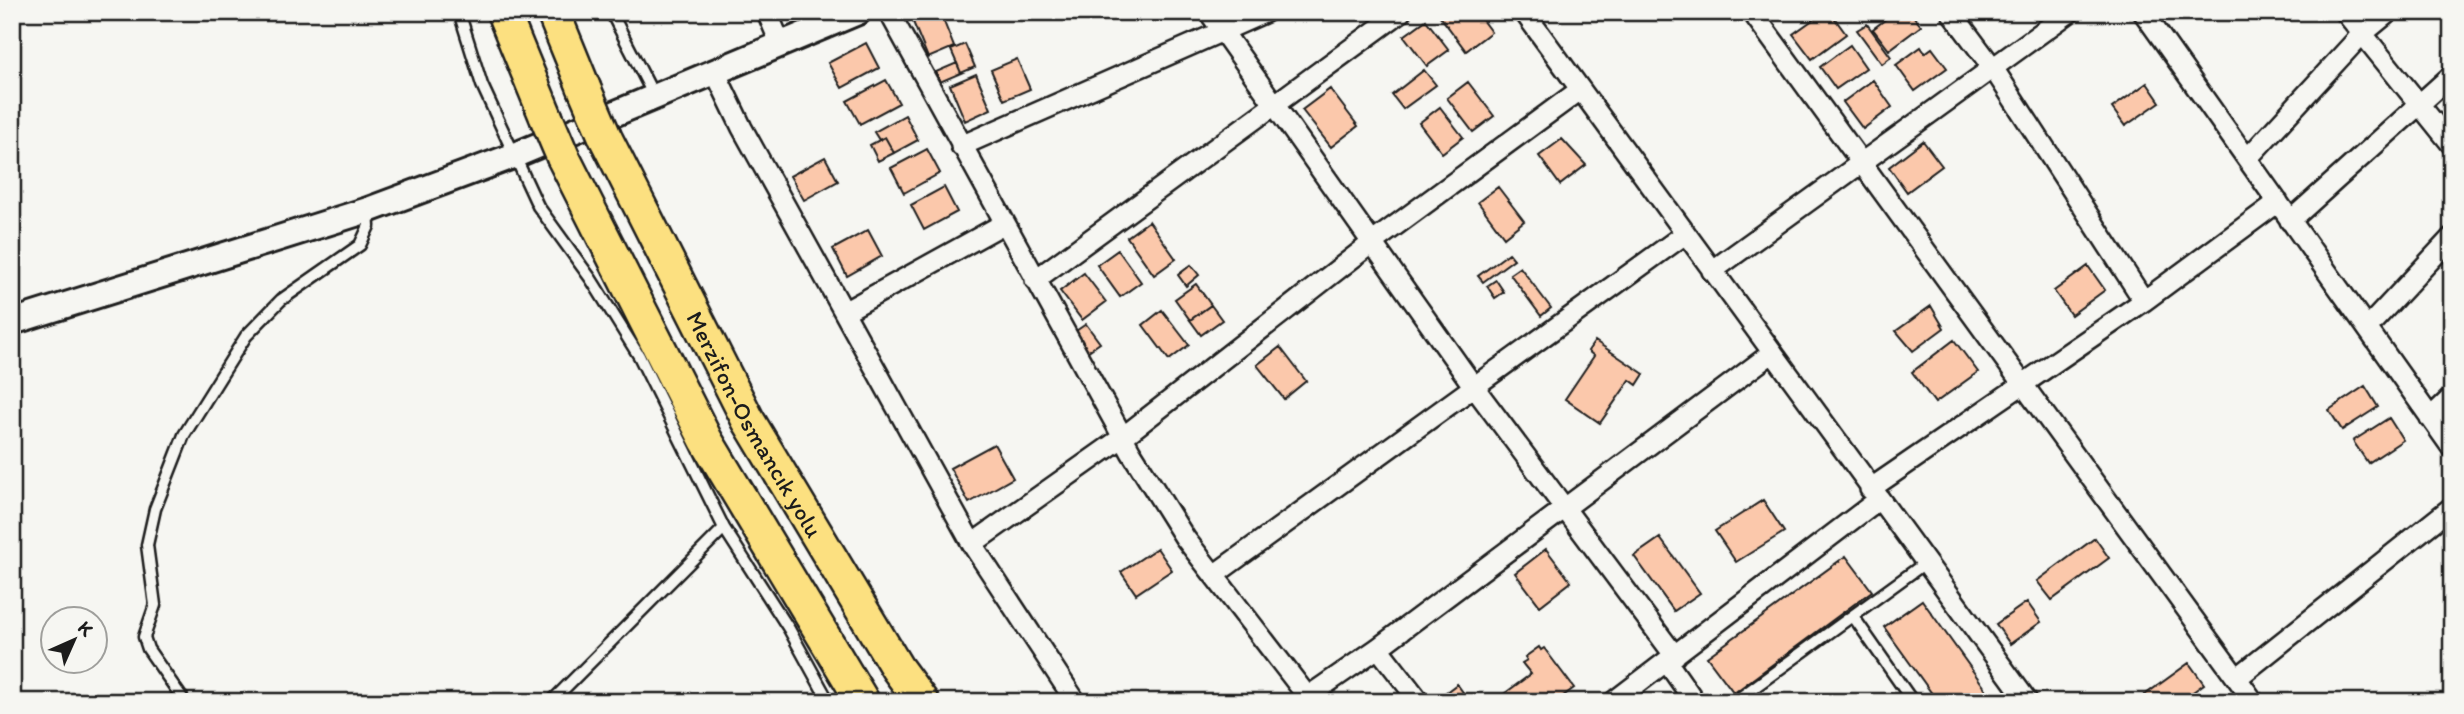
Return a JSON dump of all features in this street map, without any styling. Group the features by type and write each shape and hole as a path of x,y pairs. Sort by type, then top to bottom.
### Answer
{"highway":[{"name":"Merzifon-Osmancık yolu","path":"503,12 563,157 706,440 863,702"},
{"name":"Merzifon-Osmancık yolu","path":"553,12 605,138 748,420 897,668 922,702"}],"street":[{"path":"767,12 781,45"},
{"path":"12,322 368,210 513,156 716,74 858,12"},
{"path":"889,12 1123,437 1185,538 1303,699 1378,648 1564,506 1772,353"},
{"path":"1209,12 1474,387 1564,506 1671,659 1695,702"},
{"path":"961,146 1266,12"},
{"path":"1035,280 1401,12"},
{"path":"1524,12 1874,495 2028,702"},
{"path":"1752,12 1860,164 2255,702"},
{"path":"1951,12 1993,68 2144,300"},
{"path":"1712,271 2070,12"},
{"path":"2143,12 2452,448"},
{"path":"2345,12 2452,145"},
{"path":"2247,159 2361,35 2389,12"},
{"path":"716,74 742,128 972,544 1076,702"},
{"path":"2290,220 2452,75"},
{"path":"972,544 1123,437 1373,242 1580,90"},
{"path":"1613,702 1671,659 1874,495 2277,202"},
{"path":"844,312 1005,223"},
{"path":"1214,575 1685,234"},
{"path":"2367,328 2452,237"},
{"path":"2430,418 2452,397"},
{"path":"2237,678 2452,507"},
{"path":"1378,648 1420,702"}],"lane":[{"path":"459,12 482,85 538,206 592,279 639,356 724,528 789,629 828,702"},
{"path":"611,12 655,98"},
{"path":"185,702 148,649 144,637 145,627 155,606 147,545 155,509 184,435 246,336 281,300 359,245 369,226 368,210"},
{"path":"551,702 724,528"},
{"path":"1734,702 1925,563"},
{"path":"1853,616 1913,702"}],"building":[{"path":"940,12 954,47 928,58 913,22"},
{"path":"1437,12 1476,12 1491,32 1466,51"},
{"path":"1824,12 1830,12 1846,34 1812,59 1793,34"},
{"path":"1895,12 1910,12 1921,26 1889,50 1873,29"},
{"path":"1426,20 1449,50 1427,66 1404,36"},
{"path":"1867,24 1891,57 1882,64 1857,30"},
{"path":"866,43 879,68 842,88 828,63"},
{"path":"965,44 975,67 961,73 951,50"},
{"path":"1850,45 1866,68 1836,89 1820,67"},
{"path":"1921,47 1925,53 1932,48 1947,68 1915,91 1896,65"},
{"path":"1017,59 1030,89 1004,100 991,70"},
{"path":"957,63 961,73 940,82 936,72"},
{"path":"1424,70 1436,85 1403,109 1392,95"},
{"path":"976,74 991,109 965,121 950,85"},
{"path":"886,80 899,103 860,124 847,101"},
{"path":"1873,80 1892,107 1863,129 1843,102"},
{"path":"1468,82 1494,116 1473,132 1447,98"},
{"path":"2147,83 2160,102 2125,126 2112,108"},
{"path":"1330,89 1358,126 1331,147 1302,110"},
{"path":"1440,107 1463,137 1442,153 1419,123"},
{"path":"905,115 918,140 894,153 885,137 879,140 874,132"},
{"path":"885,137 894,153 878,161 870,145"},
{"path":"1562,139 1586,165 1560,185 1539,156"},
{"path":"1923,141 1942,166 1907,192 1889,167"},
{"path":"927,149 940,173 904,193 891,168"},
{"path":"825,157 838,181 804,200 790,176"},
{"path":"944,187 957,212 924,230 911,205"},
{"path":"1498,187 1524,221 1504,237 1478,202"},
{"path":"1149,221 1176,259 1154,275 1127,237"},
{"path":"868,230 882,256 847,276 833,249"},
{"path":"1118,250 1141,282 1120,297 1097,265"},
{"path":"1509,253 1514,259 1483,282 1478,276"},
{"path":"1191,265 1199,275 1186,286 1178,275"},
{"path":"2088,266 2105,290 2071,315 2054,291"},
{"path":"1520,267 1551,308 1541,316 1510,274"},
{"path":"1084,273 1106,302 1082,320 1060,291"},
{"path":"1496,280 1504,292 1495,298 1487,286"},
{"path":"1196,284 1211,305 1190,320 1175,299"},
{"path":"1211,305 1222,320 1201,335 1190,320"},
{"path":"1931,306 1944,328 1913,351 1896,331"},
{"path":"1162,310 1189,345 1169,360 1143,325"},
{"path":"1086,324 1100,343 1087,352 1073,333"},
{"path":"1954,340 1978,372 1935,403 1912,372"},
{"path":"1595,341 1644,374 1637,385 1630,380 1600,423 1565,399 1594,356 1588,351"},
{"path":"1280,347 1306,381 1284,399 1257,365"},
{"path":"2365,386 2378,407 2342,430 2329,410"},
{"path":"2389,418 2403,440 2368,463 2353,441"},
{"path":"994,444 1013,478 969,503 950,468"},
{"path":"1763,500 1784,532 1736,562 1715,531"},
{"path":"1660,538 1700,593 1674,611 1634,556"},
{"path":"2095,538 2109,558 2052,600 2037,581"},
{"path":"1157,548 1172,570 1136,594 1121,572"},
{"path":"1546,549 1571,582 1540,606 1515,573"},
{"path":"1846,556 1872,591 1734,693 1707,657"},
{"path":"1922,600 1995,702 1938,702 1884,627"},
{"path":"2027,602 2041,622 2010,644 1996,624"},
{"path":"1539,647 1541,650 1544,648 1574,688 1555,702 1493,702 1531,674 1522,663 1527,660 1525,657"},
{"path":"2189,663 2204,684 2179,702 2135,702"},
{"path":"1457,684 1470,702 1433,702"}]}
